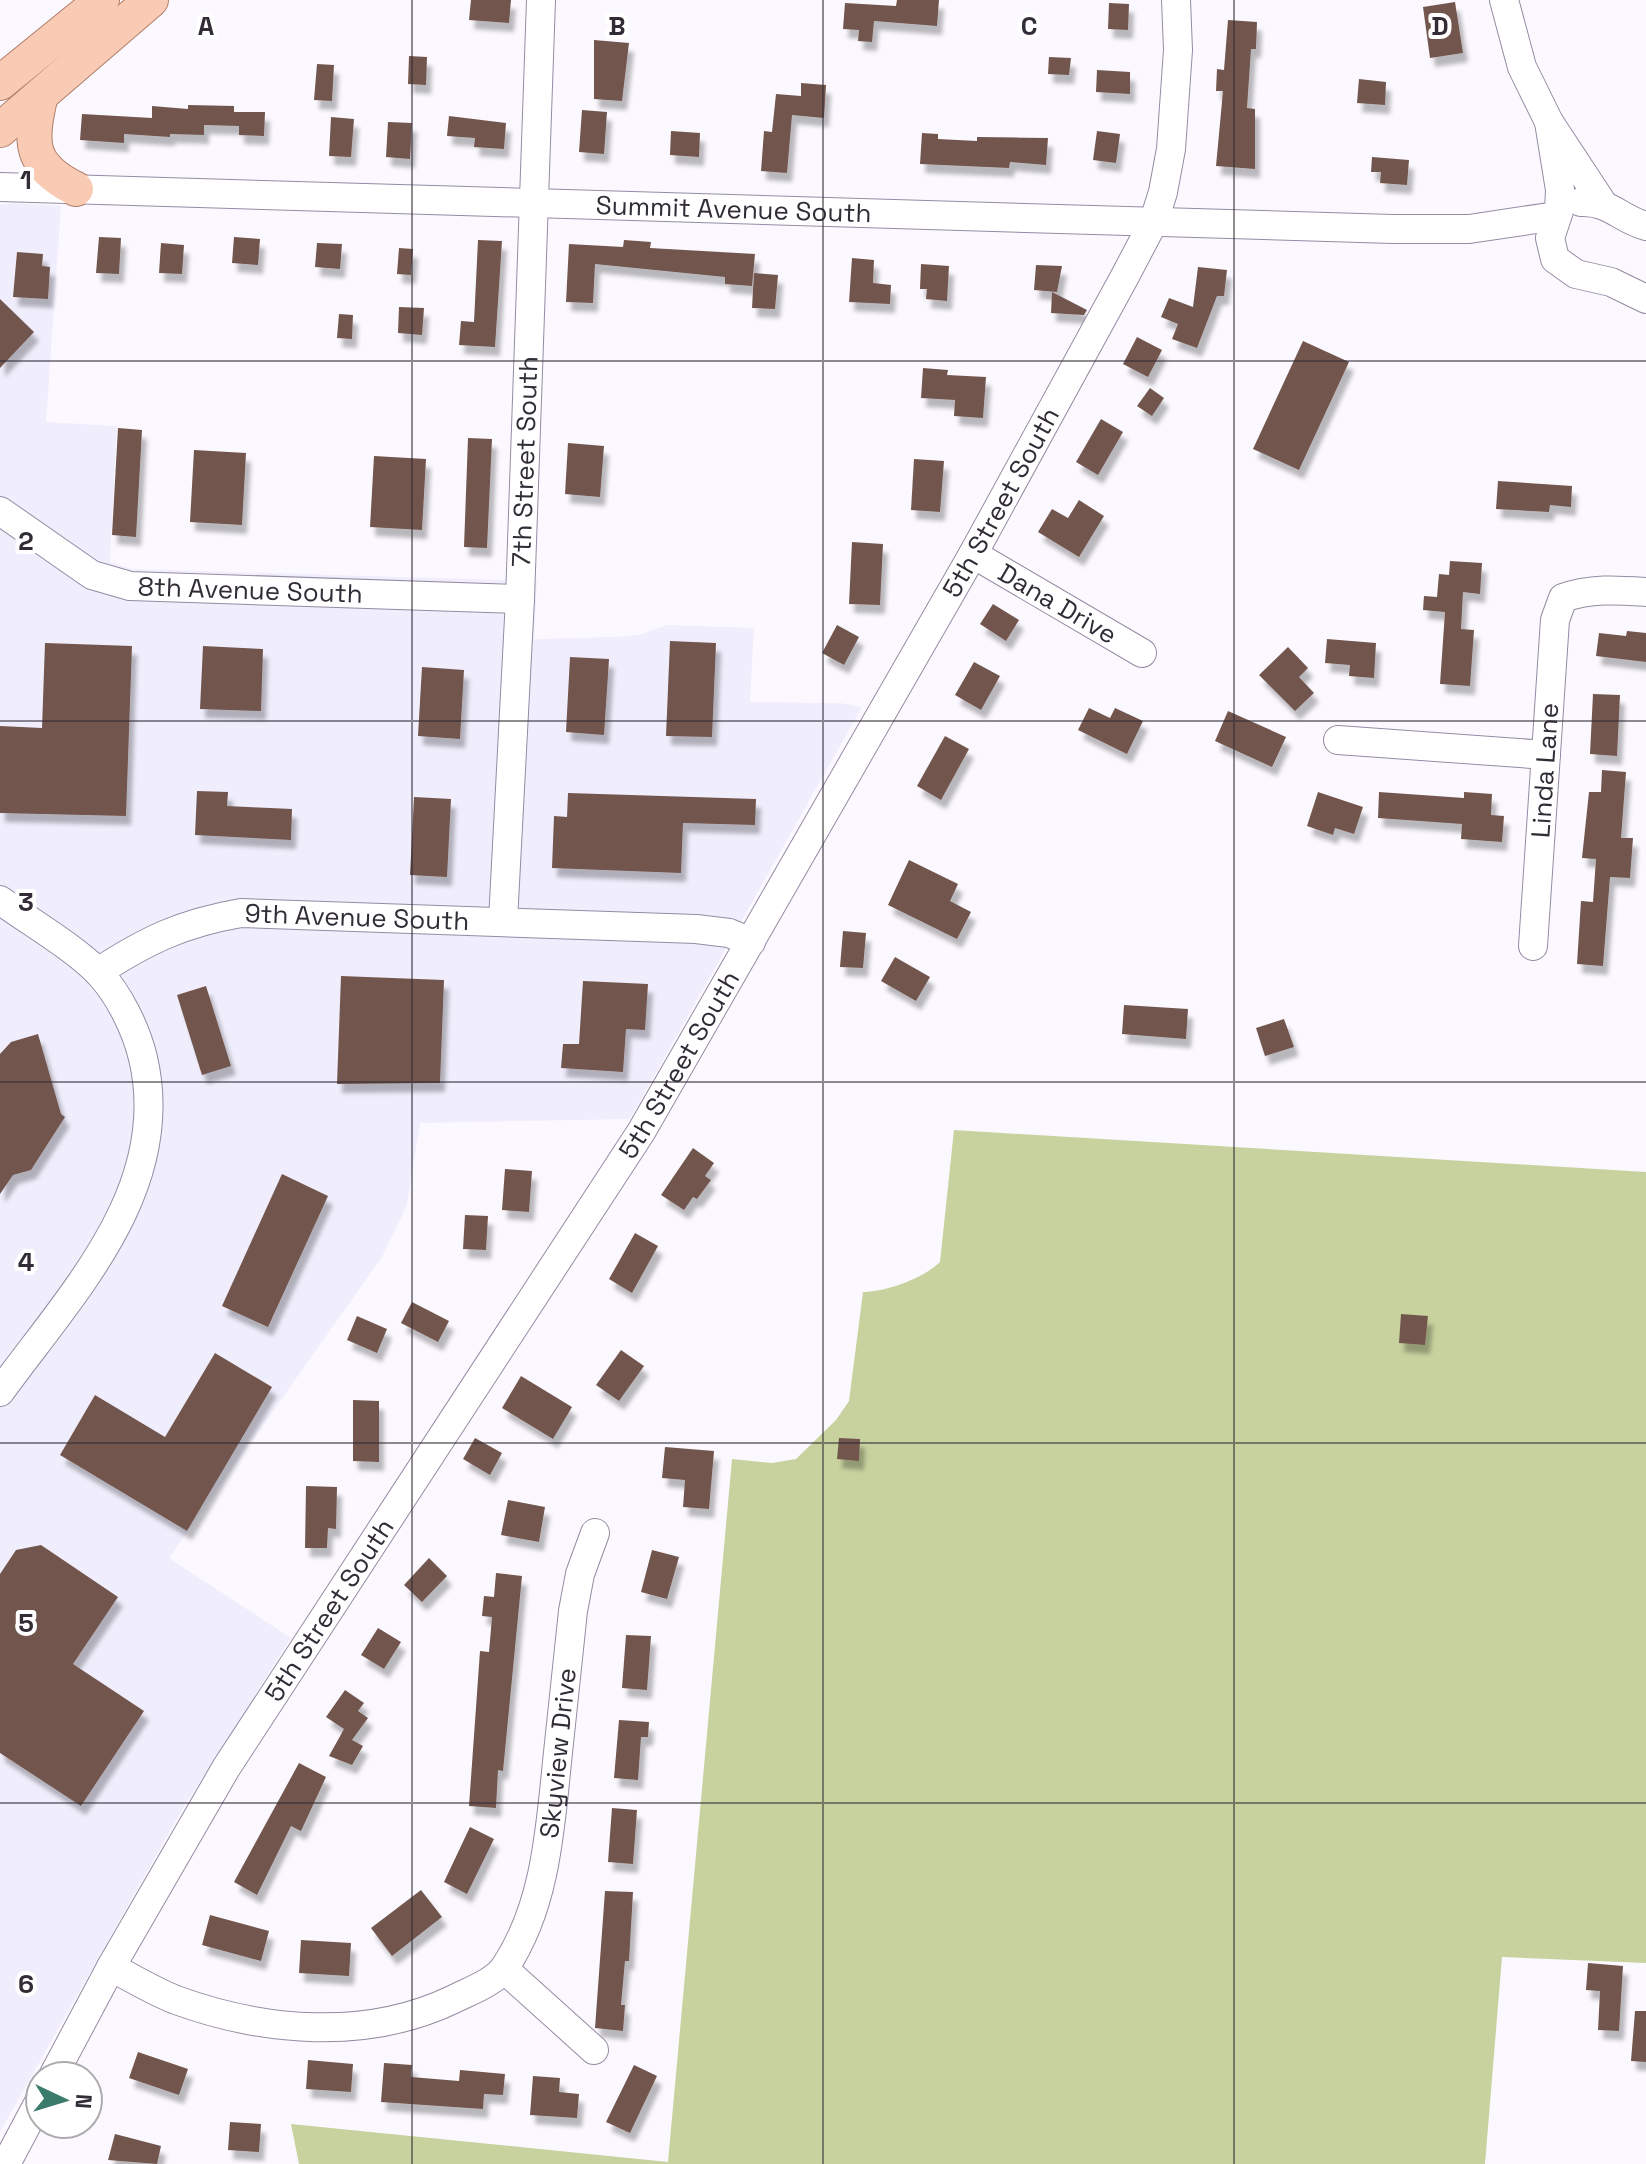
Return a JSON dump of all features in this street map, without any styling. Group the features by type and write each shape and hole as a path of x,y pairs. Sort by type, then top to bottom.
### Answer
{"main road":[{"path":"0,83 102,0"},
{"path":"0,130 151,0"},
{"path":"41,95 33,124 34,148 42,166 56,179 76,189"}],"street":[{"name":"7th Street South","path":"503,921 520,599 541,0"},
{"name":"5th Street South","path":"62,2060 111,1967 226,1768 641,1132 973,554 1154,221 1171,149 1178,50 1176,0"},
{"path":"1504,0 1522,67 1549,122 1601,201 1634,223 1646,226"},
{"path":"1549,122 1560,190 1550,238 1555,259"},
{"name":"Summit Avenue South","path":"0,187 1469,229 1521,237 1576,274 1611,282 1644,302"},
{"name":"Summit Avenue South","path":"1469,229 1557,214 1576,202 1601,201"},
{"name":"8th Avenue South","path":"0,511 92,575 130,586 520,599"},
{"name":"Dana Drive","path":"973,554 1142,653"},
{"name":"Linda Lane","path":"1533,946 1555,620 1563,598 1604,589 1646,592"},
{"path":"1338,740 1546,755"},
{"path":"0,900 98,972 139,1039 148,1079 143,1164 111,1237 0,1392"},
{"name":"9th Avenue South","path":"98,972 146,941 196,920 241,913 696,929 729,933 751,942"},
{"name":"Skyview Drive","path":"504,1969 533,1906 548,1853 573,1611 580,1574 595,1533"},
{"path":"111,1967 174,1999 224,2014 259,2023 331,2028 371,2024 421,2012 480,1986 504,1969 594,2050"},
{"path":"6,2164 24,2130"}],"shaded area":[{"path":"0,205 61,206 46,422 117,426 110,562 132,569 537,581 534,639 639,635 667,625 754,628 750,702 840,703 862,707 630,1119 420,1123 407,1205 382,1257 169,1558 291,1638 182,1810 41,2060 24,2060 24,2090 0,2132"}],"green space":[{"path":"954,1130 1646,1172 1646,1963 1502,1957 1485,2164 299,2164 291,2124 668,2162 732,1459 772,1463 796,1459 836,1420 849,1401 863,1292 904,1283 940,1262"}],"building":[{"path":"471,0 511,0 509,23 469,20"},
{"path":"897,0 939,0 937,26 874,21 872,42 858,41 859,30 843,29 845,3 896,6"},
{"path":"1455,2 1463,53 1430,58 1423,7"},
{"path":"1109,3 1129,4 1128,30 1108,29"},
{"path":"1228,20 1257,22 1256,49 1251,49 1247,108 1255,109 1255,169 1216,166 1223,91 1216,91 1217,69 1224,70"},
{"path":"594,40 629,43 622,101 594,99"},
{"path":"409,56 427,57 426,85 408,84"},
{"path":"1049,57 1071,58 1069,75 1048,74"},
{"path":"317,64 334,65 332,101 314,100"},
{"path":"1097,70 1130,72 1130,94 1096,92"},
{"path":"1359,79 1386,82 1385,105 1357,103"},
{"path":"801,83 826,85 824,118 792,115 787,173 761,171 764,131 772,132 776,94 801,96"},
{"path":"188,105 234,106 234,112 265,112 264,136 239,135 239,126 204,125 204,135 170,134 170,137 124,134 124,143 80,140 82,114 152,118 152,106 188,109"},
{"path":"582,110 607,112 604,154 579,152"},
{"path":"449,116 506,123 504,149 474,147 475,138 447,136"},
{"path":"331,117 354,119 351,157 329,156"},
{"path":"388,122 412,123 410,159 386,157"},
{"path":"671,131 700,133 699,157 670,155"},
{"path":"1097,131 1120,134 1116,163 1093,160"},
{"path":"922,133 938,134 938,139 977,141 977,137 1048,138 1046,165 1010,162 1009,168 920,164"},
{"path":"1372,157 1409,160 1407,185 1380,183 1381,172 1371,172"},
{"path":"99,237 121,238 119,274 96,273"},
{"path":"234,237 260,239 258,265 232,263"},
{"path":"478,240 502,241 495,347 459,345 461,321 474,322"},
{"path":"624,240 651,242 650,248 755,254 752,286 725,284 725,277 595,264 593,303 566,302 569,244 623,247"},
{"path":"161,243 184,245 182,274 159,273"},
{"path":"317,243 342,244 340,269 315,267"},
{"path":"399,248 413,249 411,275 397,274"},
{"path":"17,252 43,254 42,266 50,267 48,299 13,297"},
{"path":"852,258 874,260 873,283 891,285 890,304 849,302"},
{"path":"921,264 949,266 947,301 926,299 927,289 920,289"},
{"path":"1036,265 1062,266 1057,292 1034,290"},
{"path":"1198,267 1227,270 1224,296 1217,296 1197,348 1172,339 1178,324 1161,317 1169,298 1193,307"},
{"path":"754,273 778,275 775,309 752,308"},
{"path":"1052,292 1087,310 1084,315 1051,313"},
{"path":"0,299 34,332 0,368"},
{"path":"399,307 424,308 422,335 398,333"},
{"path":"339,314 353,315 352,339 337,338"},
{"path":"1137,337 1162,350 1148,377 1123,364"},
{"path":"1303,341 1349,362 1299,470 1253,449"},
{"path":"923,368 948,370 947,375 986,377 983,418 954,416 955,400 921,398"},
{"path":"1150,388 1164,398 1152,416 1137,406"},
{"path":"1101,419 1123,432 1098,475 1076,462"},
{"path":"118,428 142,430 136,537 112,535"},
{"path":"468,438 492,439 487,548 464,547"},
{"path":"568,443 604,446 600,497 565,494"},
{"path":"194,450 246,453 242,525 190,522"},
{"path":"374,456 426,459 422,530 370,527"},
{"path":"914,459 944,461 940,512 911,510"},
{"path":"1498,481 1572,486 1571,507 1550,505 1549,512 1496,509"},
{"path":"1079,500 1104,516 1079,557 1038,532 1052,509 1068,518"},
{"path":"852,542 883,544 880,605 849,604"},
{"path":"1450,561 1482,563 1480,594 1463,592 1461,629 1474,630 1470,686 1440,684 1445,612 1423,610 1424,596 1437,597 1439,574 1449,575"},
{"path":"993,604 1019,620 1006,641 980,624"},
{"path":"837,625 859,637 844,665 822,653"},
{"path":"1627,631 1646,633 1646,662 1596,656 1599,633 1626,636"},
{"path":"1327,639 1376,643 1374,678 1349,676 1350,665 1325,663"},
{"path":"670,641 716,643 712,737 666,736"},
{"path":"45,643 132,646 126,816 0,813 0,726 42,728"},
{"path":"203,646 263,649 261,711 200,709"},
{"path":"1288,647 1308,668 1299,677 1314,693 1295,711 1259,675"},
{"path":"570,657 609,659 604,735 566,732"},
{"path":"974,662 1000,676 981,710 955,695"},
{"path":"422,667 464,670 460,739 418,736"},
{"path":"1593,694 1620,695 1617,756 1590,754"},
{"path":"1089,708 1110,718 1115,708 1143,721 1127,754 1078,730"},
{"path":"1228,711 1286,737 1272,767 1215,741"},
{"path":"945,736 969,749 941,800 917,786"},
{"path":"1602,770 1626,772 1621,838 1633,838 1630,878 1610,877 1603,966 1577,964 1581,901 1593,902 1596,859 1582,858 1589,792 1601,792"},
{"path":"197,791 228,792 227,806 292,809 291,840 195,835"},
{"path":"1318,792 1363,807 1354,834 1335,828 1333,835 1307,826"},
{"path":"1379,792 1464,798 1464,792 1492,794 1491,815 1504,816 1502,842 1461,839 1462,824 1378,818"},
{"path":"568,793 756,799 755,825 683,823 681,873 552,868 554,816 567,817"},
{"path":"414,797 451,799 447,877 410,875"},
{"path":"909,860 958,884 950,901 971,912 957,939 888,905"},
{"path":"843,931 866,933 863,968 840,967"},
{"path":"895,957 930,977 916,1001 881,981"},
{"path":"341,976 444,980 440,1083 337,1084"},
{"path":"583,981 648,984 645,1030 626,1029 623,1072 561,1068 563,1044 579,1044"},
{"path":"206,986 231,1066 202,1075 177,995"},
{"path":"1124,1005 1188,1009 1186,1039 1122,1034"},
{"path":"1284,1019 1294,1047 1265,1056 1256,1028"},
{"path":"38,1034 61,1114 65,1117 31,1170 13,1175 0,1194 0,1054 11,1042"},
{"path":"693,1148 714,1163 705,1176 711,1180 684,1210 661,1195"},
{"path":"505,1169 532,1171 529,1212 502,1210"},
{"path":"282,1174 328,1196 268,1327 222,1306"},
{"path":"465,1215 488,1216 486,1250 463,1249"},
{"path":"635,1233 658,1246 632,1293 609,1279"},
{"path":"412,1302 449,1321 438,1342 401,1323"},
{"path":"1401,1314 1428,1316 1425,1345 1399,1343"},
{"path":"357,1316 387,1329 377,1353 347,1340"},
{"path":"621,1350 644,1366 619,1401 596,1385"},
{"path":"215,1353 272,1387 187,1531 60,1455 95,1395 165,1437"},
{"path":"521,1376 572,1407 553,1439 502,1408"},
{"path":"353,1400 379,1401 379,1462 353,1461"},
{"path":"475,1438 502,1453 490,1475 463,1459"},
{"path":"839,1438 860,1439 859,1461 837,1459"},
{"path":"665,1447 714,1451 709,1509 683,1507 685,1480 662,1478"},
{"path":"306,1486 337,1487 336,1529 328,1528 327,1548 305,1548"},
{"path":"508,1500 545,1507 539,1542 501,1535"},
{"path":"41,1545 118,1597 73,1664 144,1711 81,1806 0,1753 0,1574 16,1550"},
{"path":"652,1550 679,1557 667,1599 641,1592"},
{"path":"429,1558 447,1576 422,1602 404,1585"},
{"path":"496,1573 522,1576 503,1771 498,1770 496,1808 469,1806 480,1651 489,1652 492,1617 482,1616 484,1596 494,1597"},
{"path":"378,1628 401,1642 384,1669 361,1655"},
{"path":"626,1635 651,1636 647,1690 622,1688"},
{"path":"345,1690 364,1703 358,1711 368,1718 352,1740 363,1746 352,1765 329,1756 344,1729 326,1717"},
{"path":"619,1720 649,1722 648,1737 641,1737 638,1780 614,1778"},
{"path":"299,1763 326,1777 301,1831 291,1826 257,1895 234,1882"},
{"path":"612,1808 637,1810 633,1864 608,1862"},
{"path":"470,1827 494,1839 467,1894 444,1882"},
{"path":"421,1890 442,1917 392,1956 371,1928"},
{"path":"605,1891 633,1892 629,1961 625,1961 621,2005 625,2005 623,2031 595,2028"},
{"path":"210,1915 269,1931 261,1961 202,1945"},
{"path":"301,1940 351,1943 349,1976 299,1973"},
{"path":"1588,1963 1623,1966 1619,2031 1598,2030 1600,1991 1586,1990"},
{"path":"1635,2011 1646,2011 1646,2062 1631,2061"},
{"path":"138,2052 188,2069 179,2095 129,2078"},
{"path":"308,2060 353,2064 351,2092 306,2089"},
{"path":"384,2063 412,2065 411,2077 459,2081 460,2070 505,2074 503,2095 484,2094 483,2109 381,2102"},
{"path":"634,2065 657,2076 630,2133 606,2122"},
{"path":"533,2076 560,2078 559,2092 579,2094 577,2118 530,2115"},
{"path":"230,2122 261,2124 259,2152 228,2150"},
{"path":"115,2134 161,2146 157,2164 108,2160"}]}
